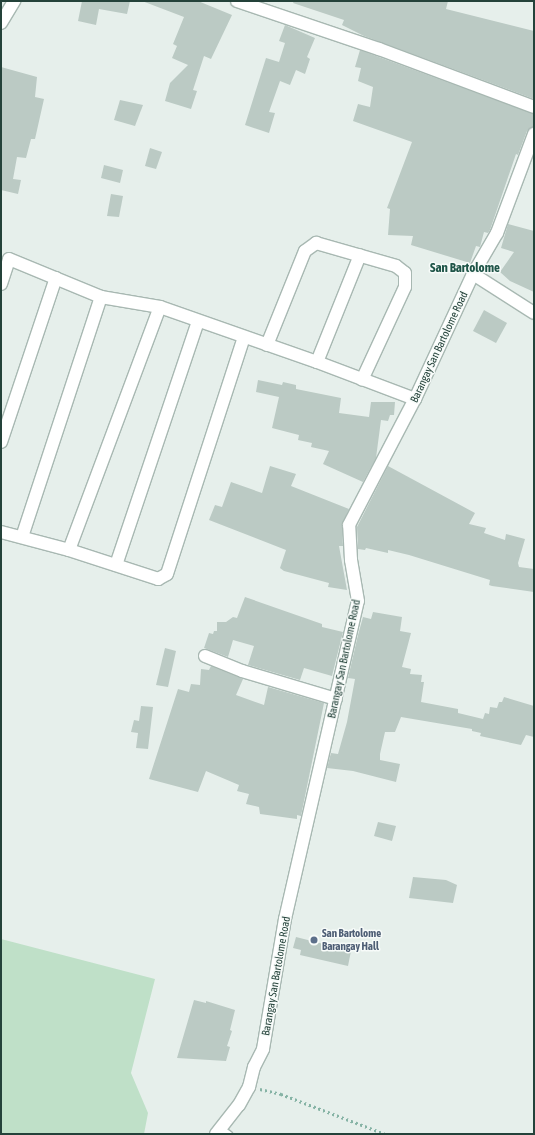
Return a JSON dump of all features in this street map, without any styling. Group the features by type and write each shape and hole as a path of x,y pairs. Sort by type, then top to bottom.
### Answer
{"street":[{"path":"1,23 14,1"},
{"path":"237,1 378,49 534,107"},
{"name":"Barangay San Bartolome Road","path":"221,1132 249,1087 254,1067 264,1049 285,919 358,601 351,560 349,525 415,399 473,274 497,233 534,134"},
{"path":"267,345 305,251 316,243 396,266 405,273 405,287 362,380"},
{"path":"317,362 360,255"},
{"path":"1,284 5,258 101,297 160,308 317,362 415,399"},
{"path":"473,274 534,313"},
{"path":"1,442 56,278"},
{"path":"22,537 101,297"},
{"path":"69,550 160,308"},
{"path":"116,565 198,321"},
{"path":"1,532 69,550 158,579 167,574 244,337"},
{"path":"205,656 242,671 336,699"}],"path":[{"path":"249,1087 282,1094 385,1134"}],"green space":[{"path":"1,939 155,979 131,1073 148,1113 144,1134 1,1134"}],"building":[{"path":"82,1 130,1 127,14 99,9 96,25 78,21"},
{"path":"142,1 198,1 232,15 211,59 204,56 193,90 197,91 191,109 165,101 170,83 188,65 172,58 177,46 173,44 184,17"},
{"path":"294,1 448,1 446,9 534,31 534,99 364,36 342,25 344,20 293,3"},
{"path":"285,25 315,38 307,57 310,59 305,74 296,70 290,85 280,81 269,112 275,113 269,133 245,125 266,58 279,62 285,43 279,41"},
{"path":"360,50 534,114 534,127 527,131 518,155 516,154 490,230 488,233 484,232 480,247 476,246 470,263 411,245 413,236 388,235 390,209 387,208 412,142 353,121 358,104 370,107 373,87 358,81 361,68 355,67"},
{"path":"1,67 37,77 35,97 44,99 35,139 31,139 26,158 17,157 13,179 21,180 18,194 1,190"},
{"path":"120,100 143,105 135,126 114,120"},
{"path":"150,148 162,152 156,169 145,166"},
{"path":"104,165 123,170 120,183 101,178"},
{"path":"111,194 123,196 119,217 107,216"},
{"path":"508,224 534,231 534,292 510,281 500,272 514,252 501,248"},
{"path":"484,310 507,323 496,343 473,331"},
{"path":"258,380 282,385 283,382 296,385 296,389 341,398 339,413 369,417 371,402 395,402 394,415 390,415 388,421 381,420 376,458 363,482 323,464 329,451 311,447 312,443 298,440 299,435 272,428 279,397 256,392"},
{"path":"270,466 296,474 291,486 349,509 342,525 343,546 339,546 347,590 328,587 329,583 284,571 280,568 286,550 209,520 215,505 222,507 231,482 262,493"},
{"path":"388,466 475,513 469,524 486,528 484,533 505,540 506,534 525,539 518,563 519,567 534,569 534,592 492,586 489,585 490,580 409,555 388,550 388,553 366,548 365,550 358,549 357,527"},
{"path":"245,597 322,624 322,627 343,632 332,676 304,668 300,680 248,665 254,646 233,640 228,657 204,648 209,633 213,634 214,631 217,631 217,622 226,622 233,617 237,618"},
{"path":"373,612 402,617 400,631 411,633 402,667 411,669 410,674 422,675 421,682 424,682 421,702 458,709 458,713 483,719 485,713 489,714 490,707 497,708 499,702 502,702 504,697 534,706 534,737 526,735 521,745 480,736 481,733 472,731 472,729 401,717 395,732 385,732 380,754 380,760 400,764 396,782 353,771 327,768 331,753 338,754 347,722 355,679 348,678 363,617 371,619"},
{"path":"165,648 176,651 168,687 156,685"},
{"path":"211,666 243,679 236,695 264,705 268,687 324,703 301,816 297,815 297,819 260,814 259,807 246,804 249,794 237,791 239,785 206,771 198,792 149,779 178,689 189,692 191,684 200,685 201,669 209,670"},
{"path":"141,706 153,707 148,749 136,748 138,733 131,732 134,720 139,721"},
{"path":"378,822 396,826 392,841 374,836"},
{"path":"413,877 446,880 457,885 453,903 409,898"},
{"path":"296,937 351,951 348,966 300,955 301,950 293,948"},
{"path":"194,1000 206,1003 206,1001 235,1010 230,1030 232,1031 227,1046 230,1047 226,1061 177,1058"}],"place":[{"name":"San Bartolome Barangay Hall","path":"314,940"}],"district":[{"name":"San Bartolome","path":"465,268"}]}
